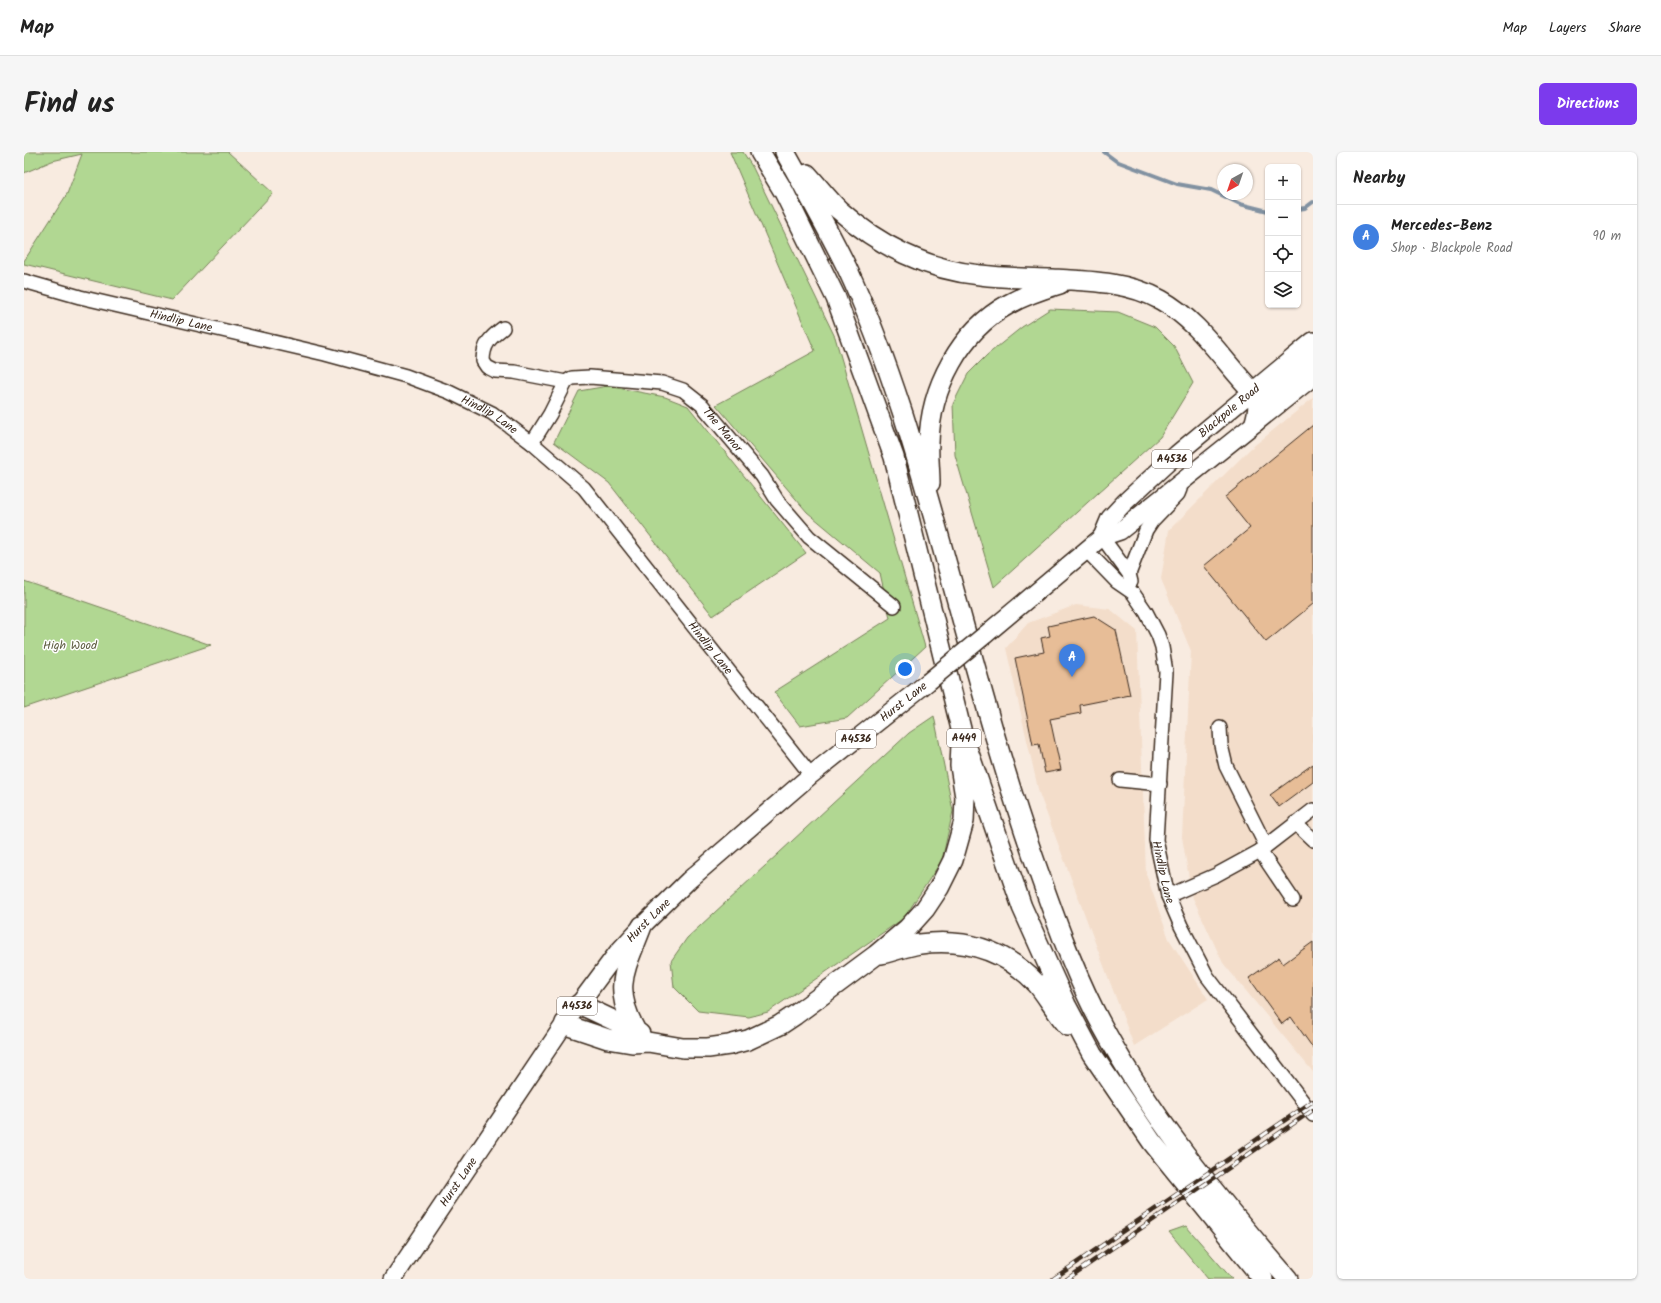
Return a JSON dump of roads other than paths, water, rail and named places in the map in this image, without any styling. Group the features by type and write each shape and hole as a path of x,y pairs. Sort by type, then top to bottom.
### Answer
{"highway":[{"name":"A449","path":"760,152 784,192 836,298 894,457 962,733 1022,907 1066,1005 1092,1054 1152,1142 1262,1279"},
{"name":"A449","path":"786,152 847,270 869,323 902,413 1013,800 1057,926 1094,1010 1144,1096 1212,1189 1288,1279"},
{"path":"786,152 822,193 840,210 891,248 920,261 949,270 978,275 1071,280 1121,285 1161,300 1180,312 1198,329 1253,392 1258,403 1258,411 1255,422"},
{"path":"929,504 929,443 931,422 943,378 955,356 969,335 988,317 1009,303 1032,293 1071,280"},
{"path":"1253,392 1268,394 1272,392 1313,360"},
{"path":"579,1004 642,1036 683,1048 708,1048 748,1040 780,1025 795,1015 876,955 907,929 926,909 939,888 953,860 964,820 965,797 960,766 962,733"},
{"path":"642,926 624,973 622,996 625,1008 642,1036"},
{"path":"876,955 920,944 964,943 1002,956 1020,968 1038,986 1058,1015 1092,1054"},
{"path":"565,1023 572,1027 608,1039 632,1043 642,1036"}],"main road":[{"name":"Blackpole Road","path":"1102,537 1110,518 1125,502 1178,454 1313,341"},
{"name":"Blackpole Road","path":"985,635 1102,537 1120,530 1313,377"},
{"name":"Hurst Lane","path":"393,1279 565,1023 617,953 689,880 811,775 985,635"}],"street":[{"name":"Hindlip Lane","path":"24,281 80,297 325,354 406,376 449,392 492,413 532,443 584,488 811,775"},
{"path":"503,328 490,338 484,347 483,361 487,367 495,371 514,372 566,382 550,414 532,443"},
{"name":"The Manor","path":"566,382 572,378 590,377 662,383 683,390 702,405 762,476 777,500 809,537 894,606"},
{"path":"1129,574 1146,530 1152,521 1178,494 1186,478"},
{"name":"Hindlip Lane","path":"1102,537 1129,574 1133,593 1153,623 1165,660 1166,672 1156,840 1168,896 1181,926 1207,976 1313,1115"},
{"name":"Hindlip Lane","path":"1086,550 1117,582 1133,593"},
{"path":"1220,728 1221,746 1226,766 1263,849 1293,900"},
{"path":"1120,780 1160,784"},
{"path":"1168,896 1216,875 1263,849 1313,810"},
{"path":"1295,823 1313,840"}],"waterway":[{"path":"1104,152 1116,161 1177,184 1211,190 1240,204 1265,210"},
{"path":"1301,209 1305,208 1313,202"}],"railway":[{"path":"1053,1279 1313,1101"},
{"path":"1067,1279 1313,1110"}],"place":[{"name":"Mercedes-Benz","path":"1072,677"}],"park label":[{"name":"High Wood","path":"70,645"}]}
